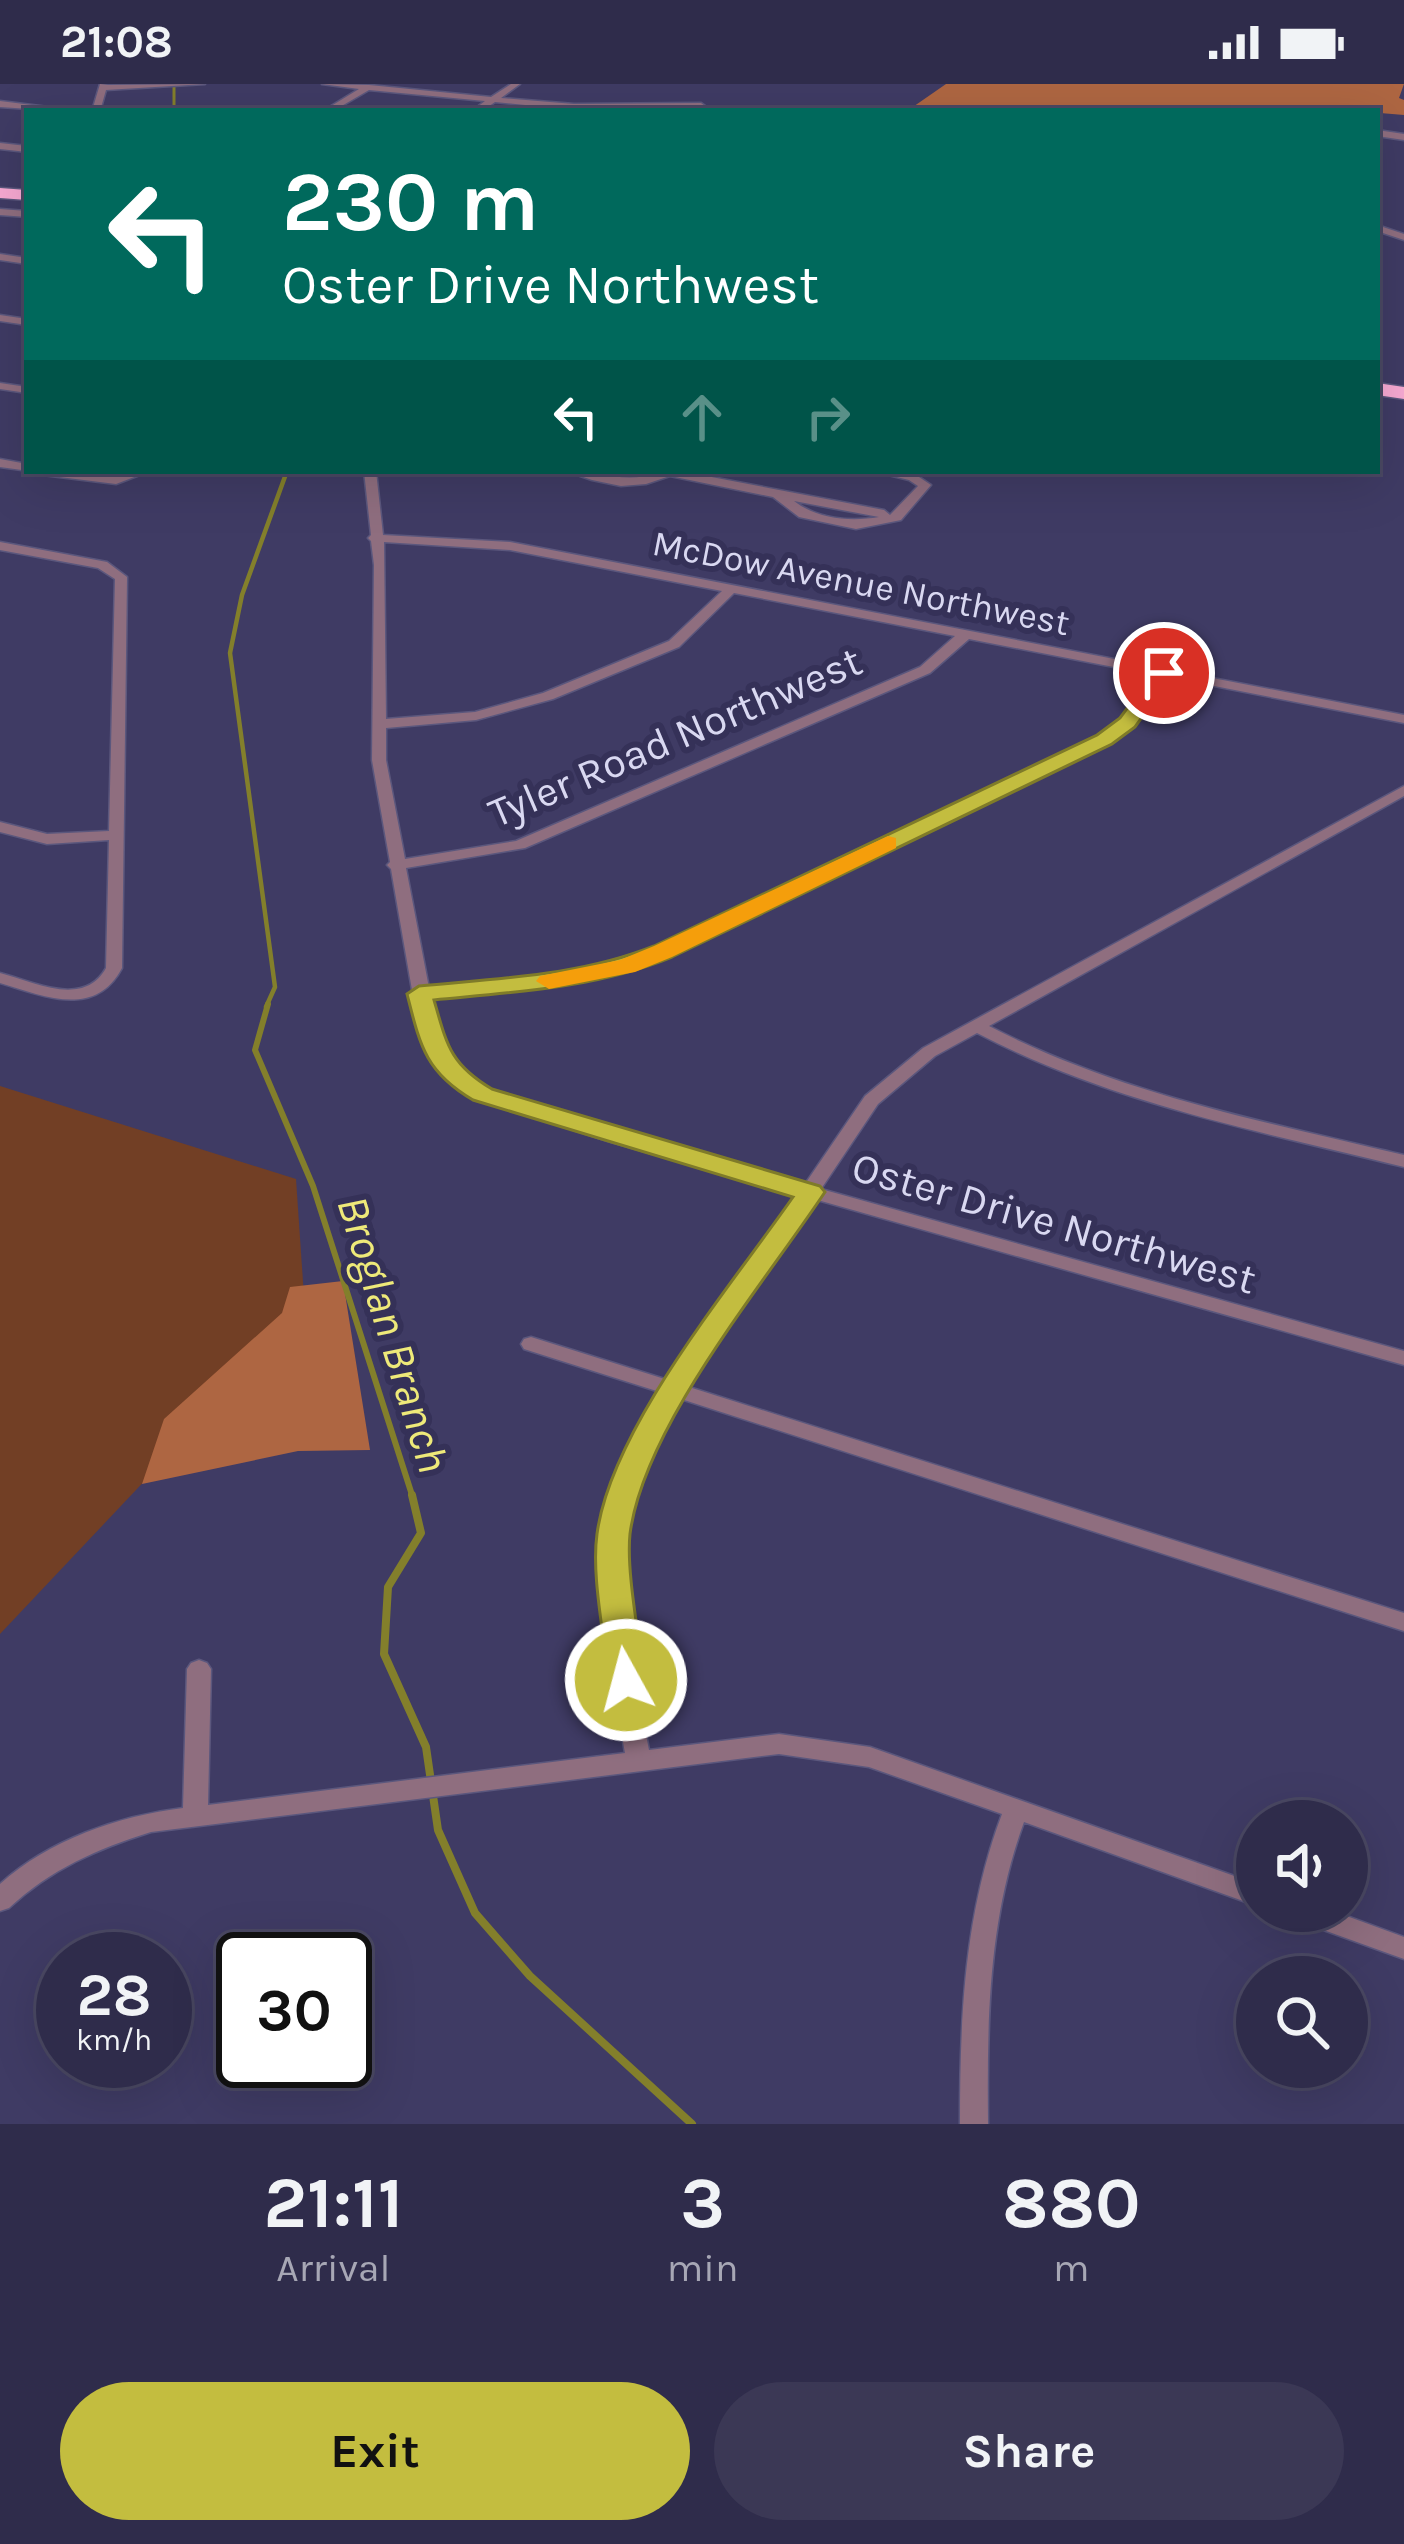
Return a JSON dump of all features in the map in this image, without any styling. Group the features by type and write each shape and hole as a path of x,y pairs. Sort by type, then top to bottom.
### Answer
{"street":[{"path":"103,86 201,84"},
{"path":"326,84 494,99 701,106"},
{"path":"480,108 516,84"},
{"path":"332,108 370,86"},
{"path":"0,104 32,108"},
{"path":"65,474 116,480 135,474"},
{"name":"Oster Drive Northwest","path":"370,474 380,565 379,724 395,866 419,994 436,1053 457,1080 483,1095 810,1192 1404,1358"},
{"path":"586,474 628,483 663,474"},
{"path":"678,474 897,517 925,485 906,474"},
{"path":"735,484 751,474"},
{"name":"McDow Avenue Northwest","path":"374,538 510,546 1404,719"},
{"path":"0,547 101,566 121,577 114,968 109,982 90,992 69,995 0,978"},
{"path":"379,724 476,716 548,696 674,644 732,588"},
{"name":"Tyler Road Northwest","path":"395,866 520,845 926,670 966,634"},
{"path":"419,994 584,976 663,952 1105,739 1128,722 1164,673"},
{"path":"639,1763 620,1639 613,1537 630,1469 676,1390 884,1085 929,1052 1398,798"},
{"path":"0,827 47,839 118,835"},
{"path":"980,1027 1022,1052 1087,1079 1404,1160"},
{"path":"531,1344 1404,1622"},
{"path":"195,1817 199,1669"},
{"path":"0,1900 40,1863 81,1843 152,1822 779,1744 870,1757 1236,1887"},
{"path":"974,2124 978,1949 996,1863 1017,1808"},
{"path":"1360,1932 1404,1948"}],"shaded area":[{"path":"946,84 1404,84 1399,98 1404,100 1404,115 1380,113 1380,108 911,108"},
{"path":"0,1086 296,1179 305,1311 0,1634"},
{"path":"343,1281 370,1450 298,1451 142,1484 164,1419 282,1313 290,1287"}],"waterway":[{"name":"Broglan Branch","path":"174,84 174,108"},
{"name":"Broglan Branch","path":"266,1007 275,987 230,653 242,595 286,474"},
{"name":"Broglan Branch","path":"268,1004 255,1050 313,1186 413,1498"},
{"name":"Broglan Branch","path":"412,1495 421,1533 388,1587 384,1654 426,1747 438,1830 475,1913 530,1976 692,2124"}],"slow traffic":[{"path":"549,981 626,967 663,952 888,843"}],"route":[{"path":"626,1680 613,1537 630,1469 658,1414 810,1192 483,1095 457,1080 436,1053 419,994 565,979 626,967 663,952 1105,739 1128,722 1164,673"}]}
